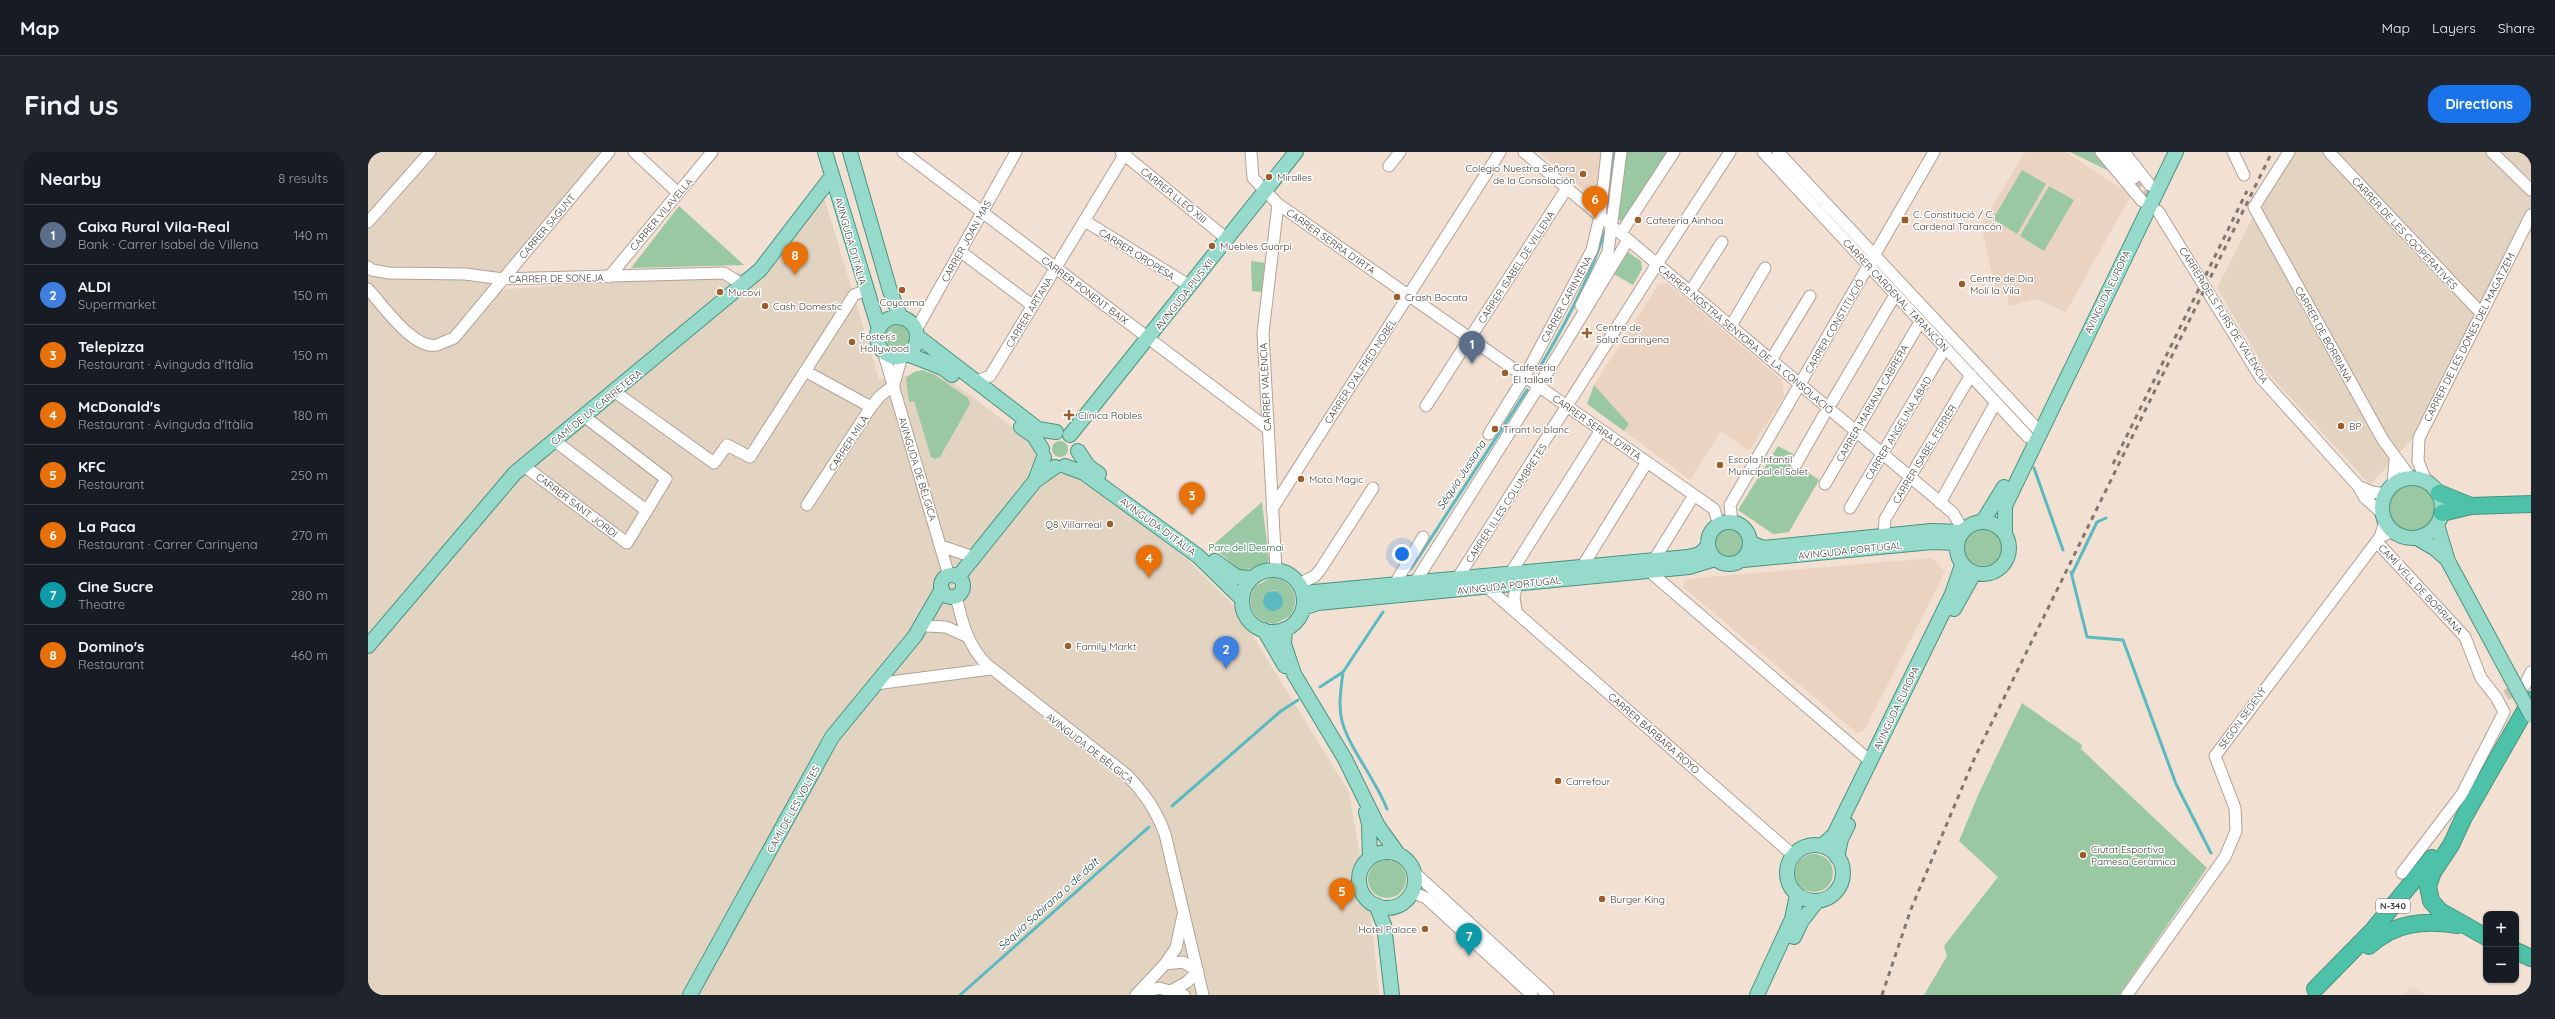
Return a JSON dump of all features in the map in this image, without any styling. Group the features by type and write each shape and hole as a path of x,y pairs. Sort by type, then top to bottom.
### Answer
{"highway":[{"path":"2439,493 2471,506"},
{"path":"2440,519 2471,506 2531,504"},
{"name":"N-340","path":"2311,992 2373,930 2464,817 2528,692"},
{"path":"2464,817 2451,845 2433,872 2428,886 2431,901 2440,911 2483,936"},
{"path":"2311,992 2340,973 2381,935 2393,929 2423,922 2464,926"},
{"path":"2519,952 2531,958"}],"main road":[{"name":"AVINGUDA D'ITÀLIA","path":"825,152 879,329"},
{"path":"850,152 890,291 902,318"},
{"name":"AVINGUDA PIUS XII","path":"1070,435 1265,192 1286,159 1296,152"},
{"name":"AVINGUDA EUROPA","path":"2005,532 2005,506 2034,432 2088,309 2167,152"},
{"name":"AVINGUDA EUROPA","path":"1983,521 1996,502 2034,432 2176,152"},
{"name":"CAMÍ DE LA CARRETERA","path":"368,646 515,473 585,417 760,270 832,176"},
{"path":"953,576 962,581 963,588 950,594 942,582 953,576 973,557 1035,481 1074,461 1078,451 1075,440 1070,435 1038,429 974,382 916,333 908,320 902,318 888,319 879,329 878,341 884,351 889,355 904,355 942,368 1034,436 1043,453 1060,467"},
{"path":"904,355 915,346 916,333"},
{"path":"1035,481 1046,439 1056,432"},
{"name":"AVINGUDA D'ITÀLIA","path":"1078,451 1088,466 1227,572 1237,577 1252,578"},
{"name":"AVINGUDA D'ITÀLIA","path":"1060,467 1084,473 1198,556 1242,599"},
{"path":"2448,561 2434,548 2417,538 2404,537 2383,529 2389,489 2417,478 2439,493 2442,503 2440,519 2448,561 2531,715"},
{"path":"2417,538 2428,533 2440,519"},
{"path":"1983,521 1995,524 2005,532 2010,548 2005,564 1991,573 1974,573 1962,564 1957,551 1961,535 1969,525 1983,521"},
{"path":"1726,524 1747,532 1751,543 1750,549 1743,560 1732,565 1715,559 1708,546 1710,534 1726,524"},
{"name":"AVINGUDA PORTUGAL","path":"1751,543 1763,548 1931,531 1961,535"},
{"name":"AVINGUDA PORTUGAL","path":"1743,560 1932,542 1961,535"},
{"name":"AVINGUDA PORTUGAL","path":"1301,588 1414,584 1457,579 1513,579 1651,565 1700,554 1708,546"},
{"name":"AVINGUDA PORTUGAL","path":"1303,608 1318,603 1487,587 1513,579 1582,567 1651,565 1672,568 1689,567 1715,559"},
{"name":"AVINGUDA EUROPA","path":"1822,846 1834,835 1952,594 1962,564"},
{"path":"1276,570 1289,574 1301,588 1303,608 1296,621 1285,629 1274,632 1264,630 1252,624 1244,613 1242,599 1244,588 1252,578 1263,571 1276,570"},
{"name":"AVINGUDA EUROPA","path":"1838,857 1841,839 1974,573"},
{"name":"CAMÍ DE LES VOLTES","path":"915,636 928,626 950,594"},
{"name":"CAMÍ DE LES VOLTES","path":"690,995 832,737 950,594"},
{"path":"1285,629 1284,644 1294,674 1345,758 1378,826 1398,854 1410,864 1414,872 1415,882 1412,892 1398,905 1392,924 1400,995"},
{"path":"1264,630 1286,668 1294,674"},
{"path":"1360,790 1369,824 1370,858"},
{"path":"1822,846 1838,857 1841,864 1842,881 1833,895 1817,901 1810,901 1797,895 1791,888 1787,876 1789,863 1793,856 1806,847 1822,846"},
{"path":"1392,995 1384,925 1376,905 1364,894 1360,883 1363,866 1370,858 1384,852 1398,854"},
{"path":"1757,995 1792,919 1797,895"},
{"path":"1767,995 1801,922 1817,901"},
{"path":"1376,905 1387,907 1398,905"}],"street":[{"path":"368,222 430,152"},
{"name":"CARRER SAGUNT","path":"368,289 407,333 420,342 435,345 454,338 609,152"},
{"path":"634,152 678,193"},
{"name":"CARRER VILAVELLA","path":"609,277 712,152"},
{"name":"CARRER PONENT BAIX","path":"903,152 1267,428"},
{"name":"CARRER JOAN MAS","path":"916,333 1016,152"},
{"path":"1251,152 1253,178 1265,192"},
{"path":"1389,166 1400,152"},
{"name":"CARRER D'ALFRED NOBEL","path":"1272,509 1500,152"},
{"name":"CARRER NOSTRA SENYORA DE LA CONSOLACIÓ","path":"1524,152 1953,513 1961,535"},
{"name":"CARRER CARINYENA","path":"1489,434 1525,376 1592,250 1600,216 1607,152"},
{"name":"CARRER CARINYENA","path":"1414,584 1547,373 1621,233 1621,152"},
{"name":"CARRER CARINYENA","path":"1547,373 1608,252 1674,152"},
{"name":"CARRER ILLES COLUMBRETES","path":"1457,579 1730,152"},
{"name":"CARRER CARDENAL TARANCÓN","path":"1763,152 1996,402 2034,432"},
{"name":"CARRER CARDENAL TARANCÓN","path":"1778,152 1875,256 2034,432"},
{"name":"CARRER CONSTITUCIÓ","path":"1730,505 1934,152"},
{"path":"2102,152 2142,202"},
{"path":"2112,152 2134,178"},
{"path":"2124,152 2150,185"},
{"path":"2233,152 2244,175"},
{"name":"CARRER DE BORRIANA","path":"2289,152 2254,207 2395,460 2417,478"},
{"name":"CARRER DE LES COOPERATIVES","path":"2330,152 2481,313"},
{"path":"2492,152 2531,190"},
{"name":"CARRER ARTANA","path":"974,382 990,376 1085,221 1124,153"},
{"name":"CARRER LLEÓ XIII","path":"1124,153 1227,239"},
{"name":"CARRER ISABEL DE VILLENA","path":"1426,406 1567,188"},
{"name":"CARRER SERRA D'IRTA","path":"1265,192 1278,204 1714,509"},
{"name":"CARRER VALÈNCIA","path":"1276,570 1267,428 1263,333 1278,204"},
{"name":"CARRER DELS FURS DE VALÈNCIA","path":"2158,211 2261,378 2358,486 2383,529"},
{"name":"CARRER DE LES DONES DEL MAGATZEM","path":"2417,478 2419,438 2425,423 2531,215"},
{"name":"CARRER OROPESA","path":"1085,221 1190,286"},
{"path":"1690,292 1722,242"},
{"path":"960,251 1033,306"},
{"name":"CARRER DE SONEJA","path":"368,267 372,270 389,273 465,274 503,279 724,273 743,285"},
{"path":"1731,326 1765,268"},
{"path":"615,392 714,462 727,445 750,457 854,295 866,290"},
{"path":"1772,360 1810,296"},
{"path":"1832,402 1892,300"},
{"name":"CARRER MARIANA CABRERA","path":"1825,484 1920,322"},
{"name":"CARRER ANGELINA ABAD","path":"1850,508 1946,348"},
{"name":"AVINGUDA DE BÈLGICA","path":"884,351 941,546 953,576"},
{"path":"894,385 904,355"},
{"path":"806,371 871,407"},
{"name":"CARRER ISABEL FERRER","path":"1884,536 1885,519 1971,376"},
{"name":"CARRER MILÀ","path":"807,505 871,407 880,396 894,385"},
{"path":"1940,503 1996,402"},
{"path":"1796,464 1824,415"},
{"name":"CARRER SANT JORDI","path":"524,466 627,543 666,479 585,417"},
{"path":"1516,610 1513,579 1601,430"},
{"path":"555,441 647,511"},
{"path":"2389,489 2395,460"},
{"path":"1582,567 1647,462"},
{"name":"CARRER DELS FURS DE VALÈNCIA","path":"2358,486 2372,492 2389,489"},
{"path":"1301,588 1320,570 1372,488"},
{"path":"1694,495 1651,565 1669,588 1870,761"},
{"path":"1730,505 1726,524 1714,509 1730,505"},
{"name":"CAMÍ VELL DE BORRIANA","path":"2383,529 2465,636 2481,678 2501,696 2504,712 2462,794 2402,873"},
{"name":"SEGON SEDENY","path":"2127,995 2225,857 2236,831 2235,808 2215,756 2383,529"},
{"path":"1394,585 1423,537"},
{"path":"941,546 973,557"},
{"path":"1669,588 1672,568"},
{"name":"CARRER BÁRBARA ROYO","path":"1487,587 1516,610 1793,856"},
{"name":"AVINGUDA DE BÈLGICA","path":"950,594 973,650 991,669 1127,776 1145,794 1156,811 1165,834 1203,995"},
{"path":"928,626 946,627 966,636"},
{"path":"875,684 991,669"},
{"path":"2528,692 2531,672"},
{"path":"1414,872 1548,995"},
{"path":"1412,892 1426,898 1532,995"},
{"path":"1137,995 1165,964 1176,948 1183,912"},
{"path":"1165,964 1183,962 1198,971 1187,982 1171,991"},
{"path":"1137,995 1159,988 1184,995"}],"shaded area":[{"path":"368,152 603,152 495,290 763,271 824,197 879,379 938,371 1187,559 1235,607 1349,792 1371,918 1379,995 368,995"},
{"name":"Colegio Nuestra Señora de la Consolación","path":"1539,152 1604,152 1598,196 1593,198"},
{"path":"2025,152 2066,152 2131,195 2066,312 2036,299 2009,306 2007,294 1997,295 1981,225"},
{"path":"2286,152 2531,152 2531,220 2412,439 2370,485 2267,372 2217,288"},
{"path":"1667,283 1782,380 1784,397 1749,451 1721,431 1690,480 1624,431 1629,424 1594,385 1658,285"},
{"path":"1932,558 1945,572 1864,731 1857,733 1683,587 1685,579"},
{"path":"2410,986 2427,995 2405,995"}],"green space":[{"path":"1623,152 1668,152 1623,223 1617,218"},
{"path":"2070,152 2095,152 2113,173"},
{"path":"2022,170 2046,184 2017,234 1993,219"},
{"path":"2049,186 2074,200 2044,251 2020,236"},
{"path":"679,206 744,265 631,268"},
{"path":"1626,251 1641,261 1642,269 1633,285 1612,273"},
{"path":"1251,261 1265,263 1262,292 1252,291"},
{"path":"892,325 902,325 909,332 909,342 902,349 892,349 885,342 885,332"},
{"path":"922,370 935,375 968,398 970,404 940,457 935,459 931,457 914,401 909,402 906,378 914,372"},
{"path":"1594,385 1629,424 1624,431 1587,404"},
{"path":"1057,441 1063,441 1068,446 1066,455 1063,457 1057,457 1052,452 1052,446"},
{"path":"1778,446 1797,456 1796,464 1819,480 1789,532 1773,534 1738,510"},
{"path":"2412,483 2421,485 2432,494 2437,508 2435,517 2426,528 2412,533 2403,531 2392,522 2387,508 2389,499 2398,488"},
{"name":"Parc del Desmai","path":"1262,502 1269,560 1266,564 1241,571 1212,546"},
{"path":"1983,528 1993,531 1999,537 2002,547 1999,557 1993,563 1983,566 1973,563 1967,557 1964,547 1967,537 1973,531"},
{"path":"1729,530 1739,534 1743,544 1739,554 1729,558 1719,554 1715,544 1719,534"},
{"path":"1270,578 1278,579 1289,586 1295,597 1295,603 1290,616 1275,624 1268,623 1256,616 1251,605 1251,599 1252,592 1256,586","holes":["1273,590 1281,595 1283,602 1266,608 1263,597"]},
{"name":"Ciutat Esportiva Pamesa Ceràmica","path":"2022,703 2082,745 2081,749 2207,868 2119,995 1924,995 1947,956 1944,946 1998,877 1959,841 1979,793"},
{"path":"1810,854 1818,854 1825,857 1830,862 1833,873 1830,884 1825,889 1818,892 1810,892 1803,889 1798,884 1795,877 1795,869 1798,862 1803,857"},
{"path":"1383,860 1391,860 1401,865 1405,872 1405,886 1401,893 1391,898 1383,898 1373,893 1371,890 1368,883 1368,875 1373,865 1376,863"}],"water":[{"path":"1273,591 1280,594 1283,601 1280,608 1273,611 1266,608 1263,601 1266,594"}],"waterway":[{"name":"Séquia Jussana","path":"1609,206 1614,152"},
{"name":"Séquia Jussana","path":"1538,370 1584,285 1605,231"},
{"name":"Séquia Jussana","path":"1411,569 1527,390"},
{"path":"2034,468 2063,550"},
{"path":"2072,574 2097,522 2106,518"},
{"path":"2071,572 2087,637 2123,640 2176,784 2211,853"},
{"name":"Séquia Jussana","path":"1320,687 1343,672 1383,612"},
{"path":"1343,672 1340,703 1345,731 1387,809"},
{"name":"Séquia Sobirana o de dalt","path":"1172,806 1281,711 1298,700"},
{"name":"Séquia Sobirana o de dalt","path":"960,995 1149,827"}],"tunnel":[{"path":"2134,178 2156,208"},
{"path":"2506,695 2523,686"}],"railway":[{"path":"1882,995 1911,909 1975,757 2272,152"},
{"path":"2113,464 2247,191"}],"place":[{"name":"Colegio Nuestra Señora de la Consolación","path":"1583,174"},
{"name":"Miralles","path":"1269,177"},
{"name":"La Paca","path":"1595,219"},
{"name":"Cafeteria Ainhoa","path":"1638,220"},
{"name":"C. Constitució / C. Cardenal Tarancón","path":"1905,220"},
{"name":"Muebles Guarpi","path":"1212,246"},
{"name":"Domino's","path":"795,275"},
{"name":"Centre de Dia Molí la Vila","path":"1962,284"},
{"name":"Coycama","path":"902,290"},
{"name":"Mucovi","path":"720,292"},
{"name":"Crash Bocata","path":"1397,297"},
{"name":"Cash Domestic","path":"765,306"},
{"name":"Centre de Salut Carinyena","path":"1587,333"},
{"name":"Foster's Hollywood","path":"852,342"},
{"name":"Caixa Rural Vila-Real","path":"1472,364"},
{"name":"Cafeteria El tallaet","path":"1505,373"},
{"name":"Clínica Robles","path":"1069,415"},
{"name":"BP","path":"2341,426"},
{"name":"Tirant lo blanc","path":"1495,429"},
{"name":"Escola Infantil Municipal el Solet","path":"1720,465"},
{"name":"Moto Magic","path":"1301,479"},
{"name":"Telepizza","path":"1192,515"},
{"name":"Q8 Villarreal","path":"1110,524"},
{"name":"McDonald's","path":"1149,578"},
{"name":"Family Markt","path":"1068,646"},
{"name":"ALDI","path":"1226,669"},
{"name":"Carrefour","path":"1558,781"},
{"name":"Ciutat Esportiva Pamesa Ceràmica","path":"2083,855"},
{"name":"Burger King","path":"1602,899"},
{"name":"KFC","path":"1342,911"},
{"name":"Hotel Palace","path":"1425,929"},
{"name":"Cine Sucre","path":"1469,956"}]}
